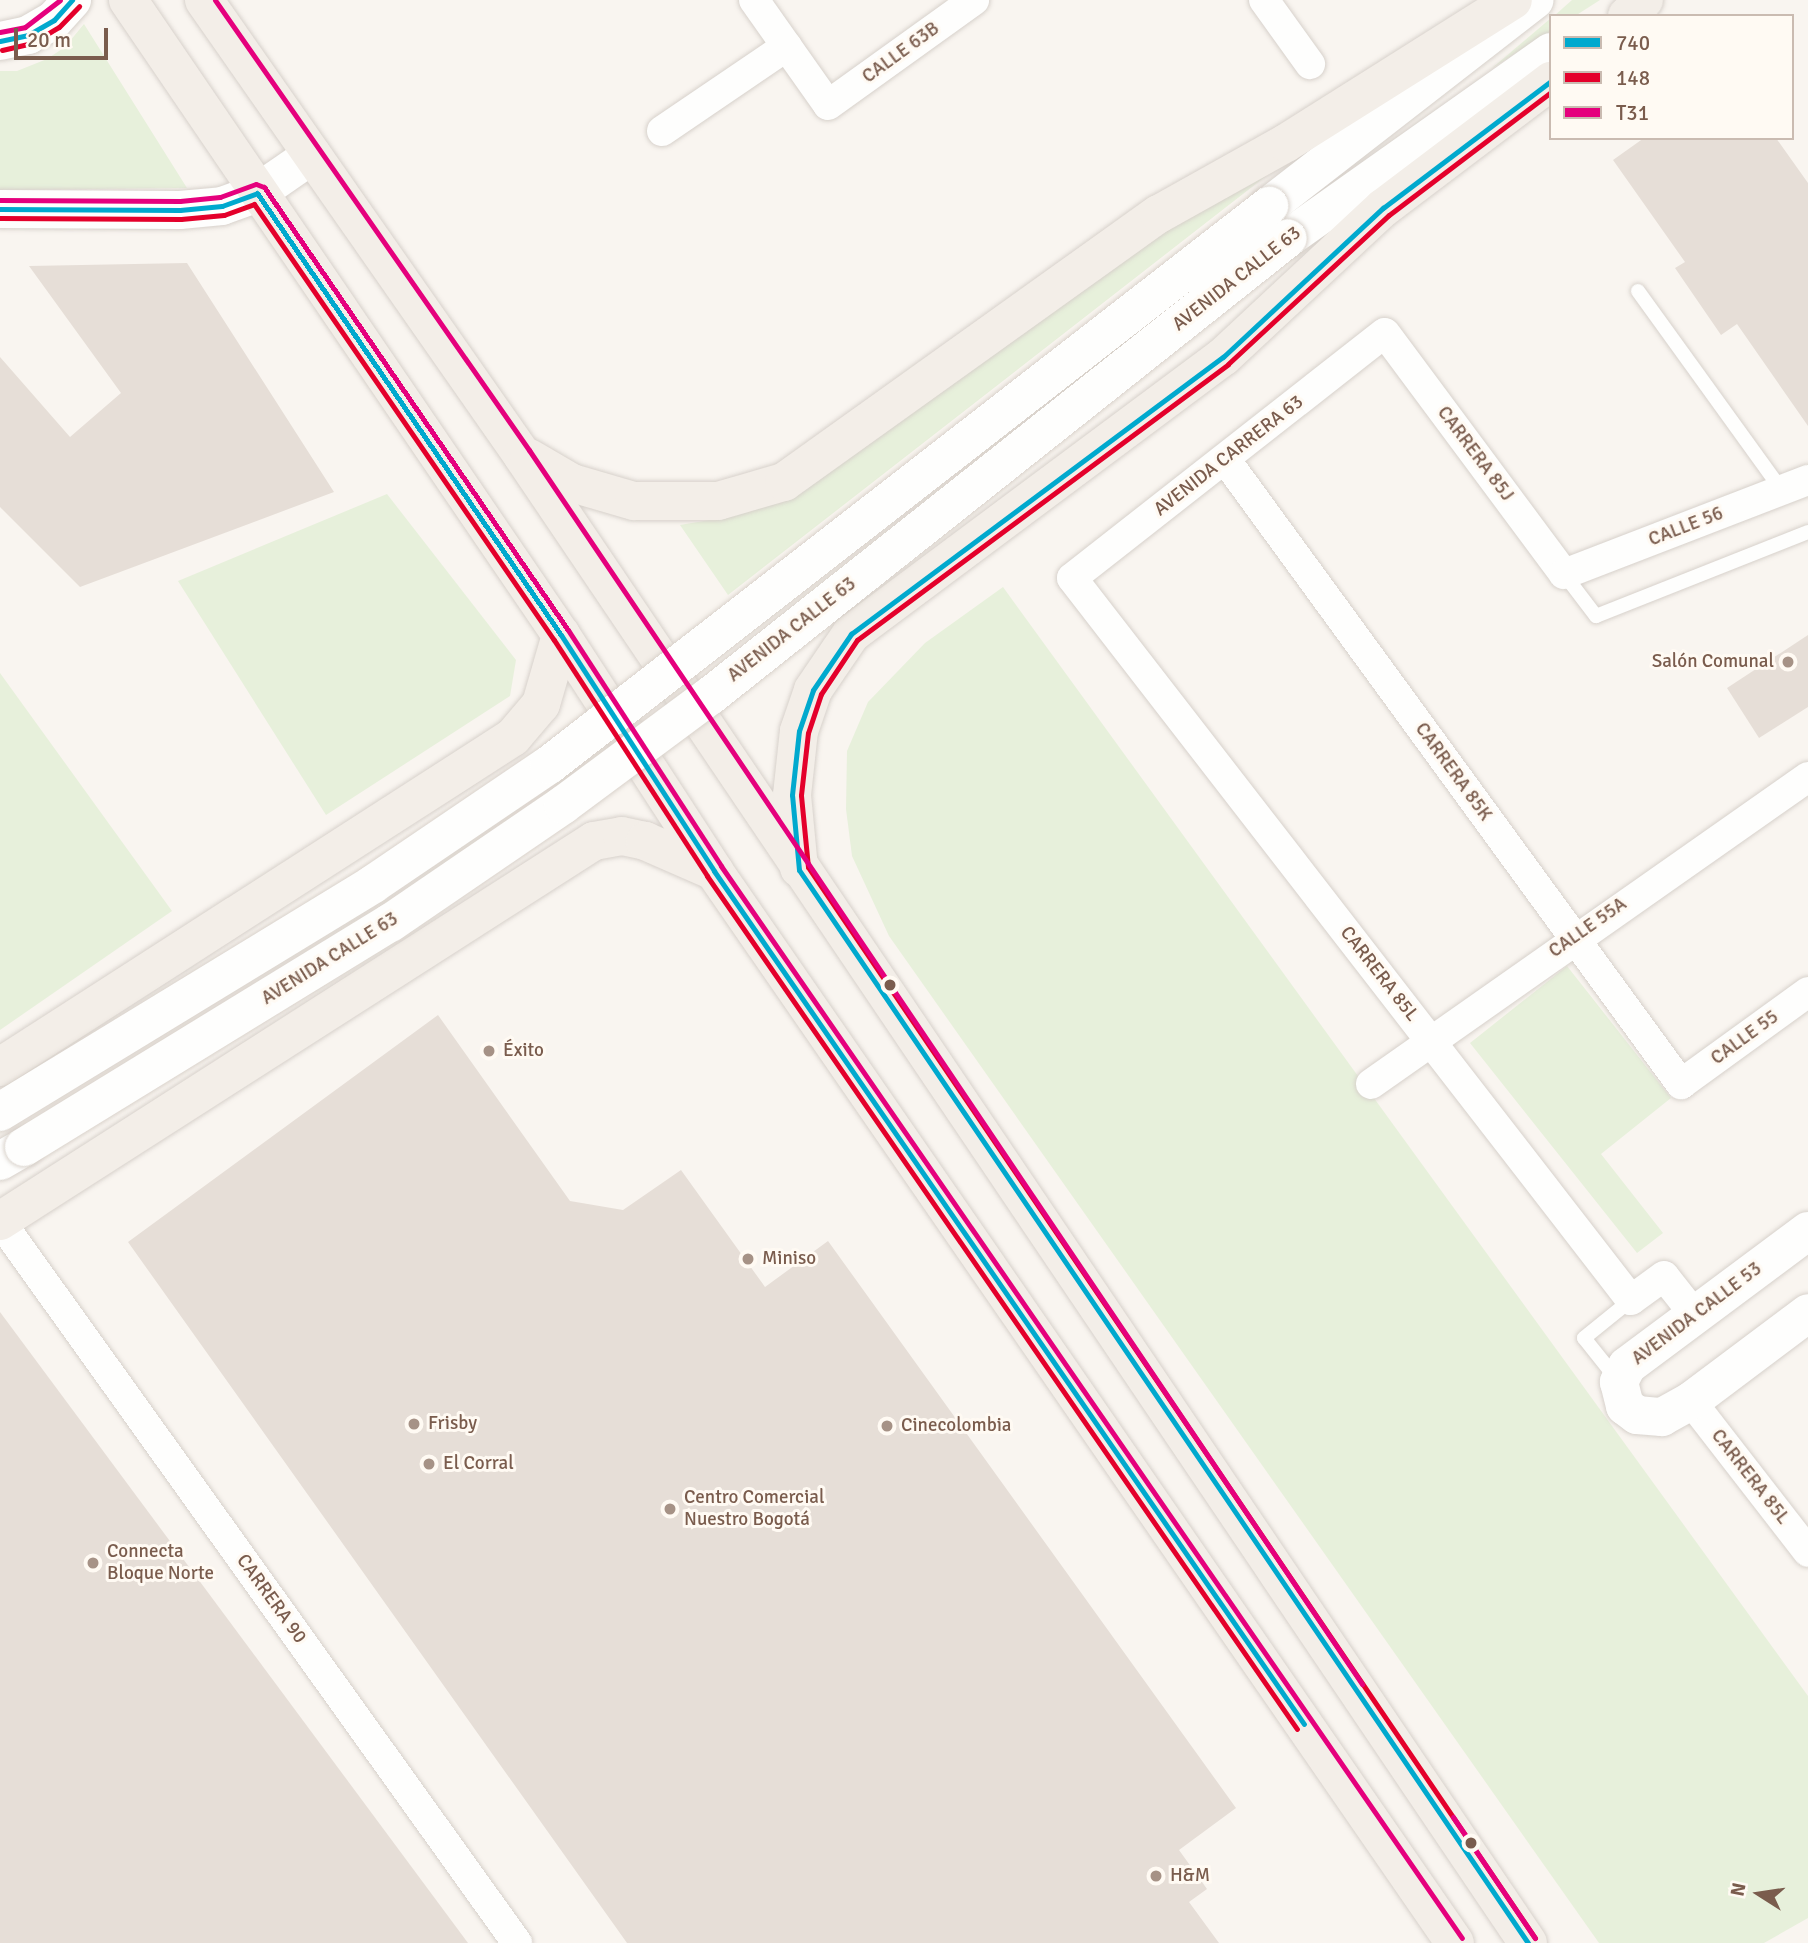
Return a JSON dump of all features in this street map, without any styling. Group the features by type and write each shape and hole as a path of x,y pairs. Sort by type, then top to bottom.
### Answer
{"main road":[{"path":"0,41 28,35 45,25 72,0"},
{"path":"128,0 257,193 561,635 715,871 1455,1943"},
{"path":"204,0 522,454 799,870 1528,1943"},
{"path":"522,454 572,483 634,501 718,501 784,482 1159,214 1286,143 1513,0"},
{"name":"AVENIDA CALLE 63","path":"0,1112 373,884 548,765 1535,0"},
{"path":"1609,14 1630,0"},
{"path":"1629,14 1644,0"},
{"name":"AVENIDA CALLE 63","path":"12,1154 390,923 564,805 720,687 1288,238 1549,53"},
{"path":"799,870 792,795 799,731 813,690 851,634 1223,357 1383,208 1549,83"},
{"path":"0,209 180,210 222,206 257,193 312,155"},
{"path":"0,1067 513,737 541,704 561,635"},
{"path":"0,1221 594,841 622,836 645,841 715,871"},
{"name":"AVENIDA CALLE 53","path":"1808,1231 1635,1358 1619,1381 1625,1406 1637,1415 1662,1417 1691,1401 1808,1313"}],"street":[{"path":"662,131 787,46 754,0"},
{"name":"CALLE 63B","path":"787,46 828,105 974,0"},
{"path":"1264,0 1310,64"},
{"name":"AVENIDA CARRERA 63","path":"1072,578 1385,333"},
{"name":"CARRERA 85J","path":"1385,333 1564,574"},
{"name":"CARRERA 85K","path":"1225,459 1681,1084"},
{"name":"CALLE 56","path":"1564,574 1801,483"},
{"name":"CARRERA 85L","path":"1072,578 1631,1300"},
{"name":"CALLE 55A","path":"1371,1084 1574,937 1808,777"},
{"name":"CALLE 55","path":"1681,1084 1808,992"},
{"name":"CARRERA 90","path":"0,1221 517,1943"},
{"path":"1631,1300 1664,1276 1693,1314"},
{"name":"CARRERA 85L","path":"1691,1401 1808,1552"}],"lane":[{"path":"1638,291 1801,483"},
{"path":"1564,574 1595,616 1808,532"},
{"path":"1619,1381 1584,1338 1631,1300"}],"green space":[{"path":"1572,0 1600,0 1578,14 1556,14"},
{"path":"1549,20 1549,32 1491,69"},
{"path":"84,24 187,188 0,190 0,71 17,71 47,59 65,47"},
{"path":"1266,176 728,595 680,525 727,517 1238,184"},
{"path":"387,494 516,660 510,696 326,815 178,581"},
{"path":"1003,587 1808,1696 1808,1918 1764,1943 1599,1943 889,936 852,856 846,809 847,751 868,702 925,643"},
{"path":"0,673 172,911 0,1030"},
{"path":"1567,966 1671,1098 1601,1154 1663,1233 1637,1253 1470,1043"}],"building":[{"path":"1641,140 1777,140 1808,183 1808,426 1737,324 1721,335 1675,268 1685,262 1613,160"},
{"path":"187,263 334,492 80,587 0,507 0,357 70,437 121,393 29,266"},
{"name":"Salón Comunal","path":"1808,635 1808,707 1759,738 1727,688"},
{"name":"Centro Comercial Nuestro Bogotá","path":"438,1015 570,1201 623,1210 681,1170 765,1287 828,1241 1236,1808 1179,1850 1207,1889 1189,1902 1219,1943 627,1943 128,1242"},
{"name":"Connecta Bloque Norte","path":"0,1312 468,1943 0,1943"}],"transit line":[{"name":"T31","path":"0,32 25,27 60,0"},
{"name":"740","path":"0,41 28,35 54,20 72,0"},
{"name":"T31","path":"215,0 529,450 1362,1684"},
{"name":"148","path":"2,50 32,43 59,27 79,6"},
{"name":"740","path":"1528,1943 799,870 792,795 799,731 813,690 851,634 1223,357 1383,208 1549,83"},
{"name":"148","path":"1535,1938 808,867 801,795 808,733 821,694 857,640 1228,364 1389,215 1549,94"},
{"name":"T31","path":"0,200 180,201 220,197 256,184 264,187 568,630 721,866 1462,1938"},
{"name":"740","path":"0,209 180,210 222,206 257,193 561,635 714,871 1304,1724"},
{"name":"148","path":"0,218 181,219 224,215 254,204 554,640 707,876 1297,1729"},
{"name":"T31","path":"1453,1817 1535,1938"}],"place":[{"name":"Salón Comunal","path":"1788,662"},
{"name":"Éxito","path":"489,1051"},
{"name":"Miniso","path":"748,1259"},
{"name":"Frisby","path":"414,1424"},
{"name":"Cinecolombia","path":"887,1426"},
{"name":"El Corral","path":"429,1464"},
{"name":"Centro Comercial Nuestro Bogotá","path":"670,1509"},
{"name":"Connecta Bloque Norte","path":"93,1563"},
{"name":"H&M","path":"1156,1876"}]}
